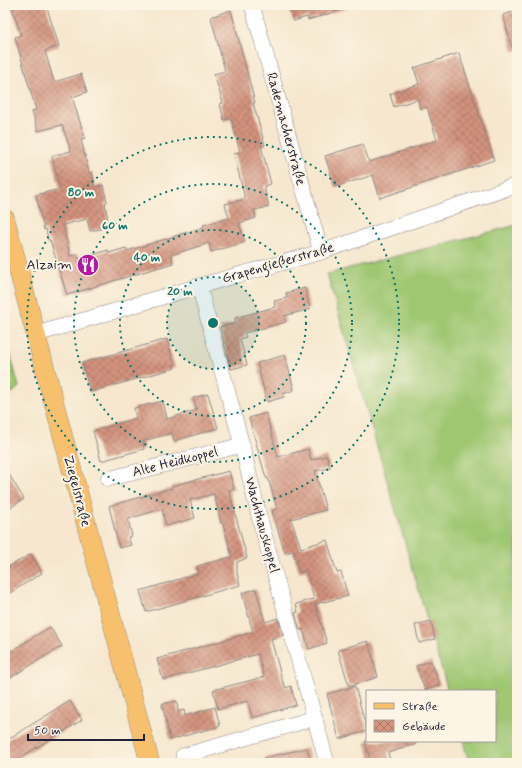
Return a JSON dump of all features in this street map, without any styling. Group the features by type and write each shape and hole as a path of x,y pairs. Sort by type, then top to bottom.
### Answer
{"main road":[{"name":"Ziegelstraße","path":"5,219 37,334 78,495 150,763"}],"street":[{"name":"Rademacherstraße","path":"252,5 321,252"},
{"name":"Grapengießerstraße","path":"37,334 321,252 517,185"},
{"name":"Wachthauskoppel","path":"200,286 259,516 327,763"},
{"name":"Alte Heidkoppel","path":"108,479 242,445"},
{"path":"183,756 315,718"}],"green space":[{"path":"517,225 517,763 469,763 463,742 496,742 496,690 448,690 327,274"},
{"path":"5,333 19,387 5,399"}],"building":[{"path":"11,5 46,5 59,46 45,51 54,82 81,74 87,92 72,97 85,138 81,139 89,173 92,172 95,187 103,185 107,202 105,203 109,227 90,231 87,219 63,225 70,256 77,254 79,259 108,250 109,253 126,248 127,251 204,227 203,225 229,218 225,204 245,199 234,154 240,152 231,118 224,120 220,104 223,103 214,74 225,71 211,17 231,10 255,103 253,103 265,145 261,146 271,184 264,186 269,207 254,210 256,218 239,223 245,242 211,252 209,243 171,255 173,263 67,295 50,240 48,240 46,229 44,230 36,195 60,189 52,156 71,151 62,125 38,131 32,111 36,110 15,37 21,35"},
{"path":"288,5 347,5 348,8 308,20 307,17 293,21"},
{"path":"517,11 517,51 513,51 503,15"},
{"path":"459,53 494,160 380,198 373,175 335,187 325,156 363,144 369,162 437,140 427,107 420,109 418,99 394,107 390,94 419,84 414,68"},
{"path":"305,288 310,309 284,316 286,322 244,333 246,337 240,339 247,365 231,369 220,327 236,323 235,318 275,307 274,301 287,298 286,293"},
{"path":"167,339 175,368 90,392 82,363"},
{"path":"285,355 294,390 283,394 284,397 267,402 257,363"},
{"path":"208,394 218,428 174,441 172,433 143,441 144,449 101,461 93,431 136,418 134,408 163,401 167,419 197,410 193,398"},
{"path":"266,413 278,457 308,449 311,460 327,456 330,468 315,471 326,510 291,519 301,548 327,540 337,573 341,572 348,596 315,604 327,643 309,649 303,629 300,630 295,613 298,612 296,604 314,599 306,570 299,572 293,551 285,553 272,511 277,509 268,478 266,478 249,418"},
{"path":"5,468 24,499 5,511"},
{"path":"229,471 234,489 229,490 247,558 237,562 237,573 240,585 146,612 140,591 199,573 197,566 232,557 223,523 221,523 214,494 190,500 195,518 166,526 162,509 128,519 132,536 128,537 131,545 119,548 109,506 172,488 172,486"},
{"path":"31,554 42,573 5,596 5,569"},
{"path":"256,589 265,622 278,618 283,635 271,639 283,683 286,688 291,686 296,705 252,718 248,701 218,709 213,690 264,677 258,654 163,680 157,659 253,632 242,593"},
{"path":"431,621 435,639 419,643 415,625"},
{"path":"50,627 62,646 5,681 5,655"},
{"path":"368,641 378,677 349,686 338,650"},
{"path":"431,661 440,685 425,690 416,666"},
{"path":"355,686 366,731 339,739 327,694"},
{"path":"70,701 82,720 11,763 5,763 5,741"},
{"path":"177,701 178,712 184,710 185,716 215,707 220,726 170,740 162,704"},
{"path":"365,741 416,742 416,744 388,753 391,763 371,763"},
{"path":"307,748 311,763 265,763 264,758"}],"place":[{"name":"Alzaim","path":"88,265"}]}
